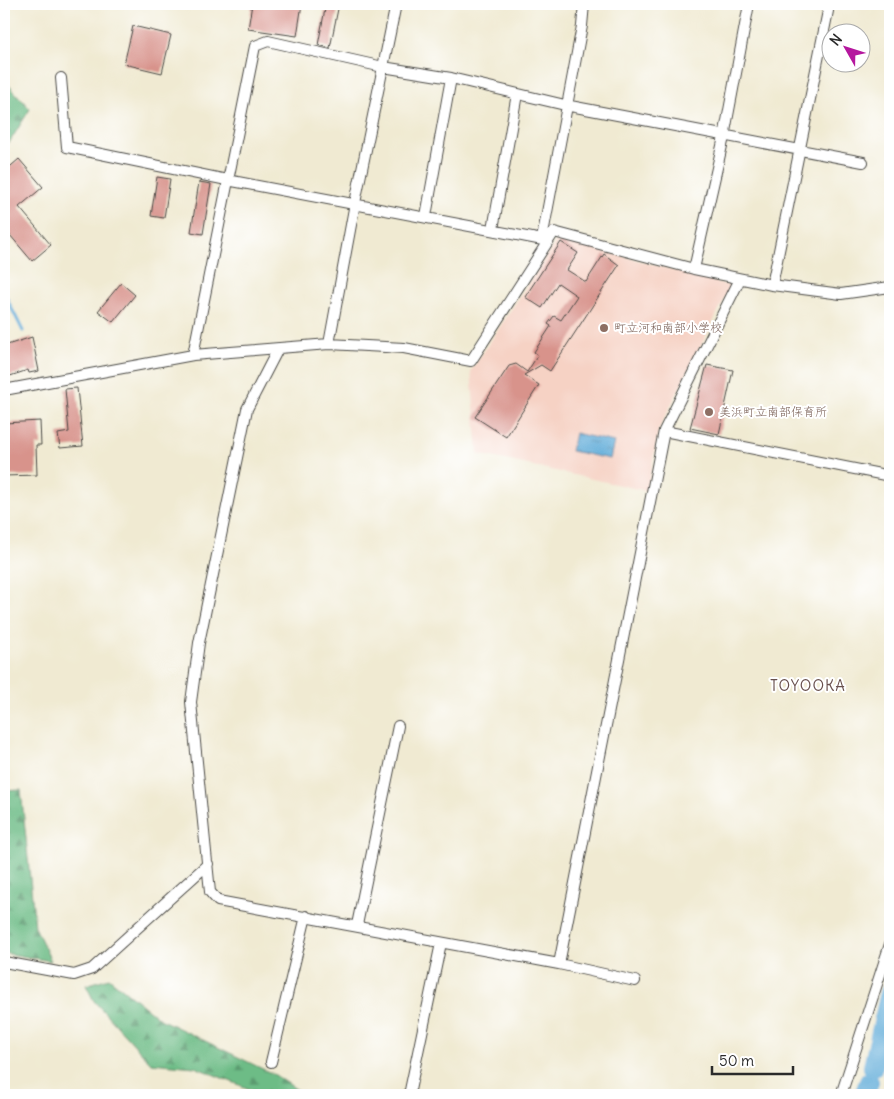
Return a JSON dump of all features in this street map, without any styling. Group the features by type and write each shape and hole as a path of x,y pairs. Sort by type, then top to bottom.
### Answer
{"street":[{"path":"329,344 355,203 396,4"},
{"path":"545,240 565,105 582,26 584,4"},
{"path":"694,269 724,137 749,4"},
{"path":"772,285 828,11"},
{"path":"193,355 255,46 268,41 383,67 451,78 565,105 724,137 863,162"},
{"path":"61,78 67,147 227,180 426,216 545,240"},
{"path":"426,216 451,78"},
{"path":"493,229 517,94"},
{"path":"4,390 193,355 329,344 404,348 471,361 545,240 554,232 694,269 772,285 841,294 890,286"},
{"path":"559,964 664,431 740,279"},
{"path":"278,349 247,409 199,643 190,702 210,892 218,901 559,964 635,981"},
{"path":"664,431 890,476"},
{"path":"357,926 398,726"},
{"path":"4,962 74,975 92,969 208,864"},
{"path":"271,1062 306,916"},
{"path":"409,1095 441,943"},
{"path":"841,1095 890,944"}],"shaded area":[{"name":"町立河和南部小学校","path":"558,238 731,286 659,429 647,491 478,454 471,371"}],"green space":[{"path":"4,80 30,109 9,143 4,136"},
{"path":"21,790 35,927 51,961 4,953 4,791"},
{"path":"109,978 160,1019 275,1075 305,1095 264,1095 195,1067 151,1063 94,1001 86,985"}],"water":[{"path":"575,433 614,442 610,459 571,451"}],"building":[{"path":"252,4 302,4 297,36 248,29"},
{"path":"326,4 339,4 330,48 318,45"},
{"path":"133,26 171,35 162,73 124,64"},
{"path":"19,159 43,187 19,207 51,245 32,261 4,228 4,172"},
{"path":"157,177 170,179 164,218 151,216"},
{"path":"199,182 211,184 203,234 191,232"},
{"path":"561,242 578,253 567,270 586,282 604,254 619,265 550,371 541,365 524,375 539,385 506,437 475,417 509,366 516,364 527,372 538,355 534,352 551,326 548,324 554,316 561,320 577,296 558,283 542,308 525,297"},
{"path":"121,283 135,295 113,322 98,311"},
{"path":"32,337 39,371 29,373 28,370 4,378 4,346"},
{"name":"美浜町立南部保育所","path":"707,365 733,370 719,434 690,428"},
{"path":"77,388 83,446 60,448 58,434 69,432 65,389"},
{"path":"40,421 41,445 36,445 37,475 4,476 4,423"}],"waterway":[{"path":"4,293 23,331"},
{"path":"873,1067 890,993"},
{"path":"864,1095 869,1082"}],"place":[{"name":"町立河和南部小学校","path":"604,328"},
{"name":"美浜町立南部保育所","path":"709,412"}],"district":[{"name":"TOYOOKA","path":"808,686"}]}
